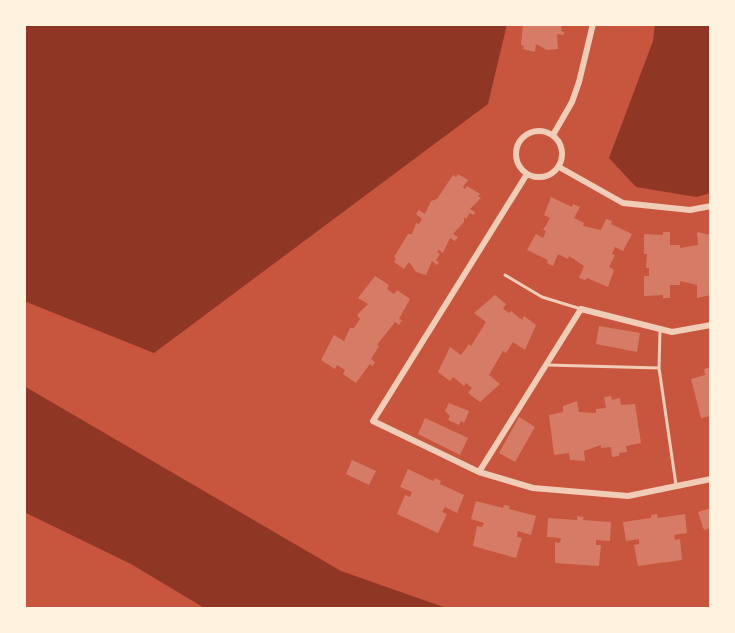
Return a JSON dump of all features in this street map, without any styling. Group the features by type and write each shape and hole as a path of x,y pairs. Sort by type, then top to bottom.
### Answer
{"street":[{"path":"553,135 572,102 593,24"},
{"path":"540,130 553,135 562,149 559,167 544,177 527,174 518,164 516,156 520,141 532,132 540,130"},
{"path":"559,167 623,203 690,210 711,206"},
{"path":"527,174 373,421 479,471 532,488 628,496 711,479"},
{"path":"479,471 581,309 672,332 711,325"}],"lane":[{"path":"505,275 542,297 581,309"},
{"path":"660,329 658,368 677,486"},
{"path":"545,365 658,368"}],"shaded area":[{"path":"24,24 507,24 488,104 154,353 24,301"},
{"path":"655,24 711,24 711,193 696,197 636,187 609,158 653,41"},
{"path":"24,386 341,571 449,609 206,609 131,564 24,512"}],"building":[{"path":"523,24 562,24 561,31 564,35 557,34 558,49 547,50 536,44 535,52 523,49 524,46 521,45"},
{"path":"458,174 468,180 463,187 465,189 467,186 480,194 478,196 481,198 470,209 475,212 474,215 470,213 466,219 464,217 464,222 453,234 458,237 455,241 450,238 443,253 439,250 437,252 440,254 436,260 439,262 437,265 432,261 426,275 416,272 409,262 404,269 394,262 396,259 394,257 408,234 412,234 416,223 419,224 422,219 416,214 419,210 425,214 431,201 437,199 453,175 456,177"},
{"path":"551,197 572,207 573,204 580,207 574,218 584,223 583,226 601,230 606,219 612,221 611,224 632,234 623,251 615,247 612,254 615,255 609,267 614,270 608,287 587,278 585,280 579,278 584,266 569,256 568,259 558,254 553,266 547,263 548,260 527,250 536,234 543,238 546,231 543,230 550,218 544,215"},
{"path":"663,232 670,232 670,245 680,245 680,248 698,245 697,232 711,235 711,295 697,298 697,285 680,281 680,285 670,285 670,298 663,298 663,295 644,296 644,276 649,276 649,268 646,268 647,254 644,254 644,234 663,235"},
{"path":"375,276 389,285 387,289 394,294 397,290 410,299 399,319 402,320 399,325 395,322 377,345 379,346 371,359 375,362 373,366 370,364 356,383 343,374 345,370 337,365 335,369 321,360 334,335 344,341 350,328 354,328 360,319 357,315 368,304 358,298"},
{"path":"495,295 506,304 503,309 509,313 511,311 522,320 524,316 536,325 525,350 513,342 506,353 503,351 489,375 500,384 480,402 468,393 472,388 466,383 464,386 453,377 450,381 438,372 450,347 461,355 469,344 471,346 486,322 474,313"},
{"path":"599,326 640,333 637,352 596,344"},
{"path":"711,367 711,416 701,418 691,379 705,375 704,369"},
{"path":"611,396 612,400 620,398 621,405 635,404 641,443 626,446 627,452 612,457 611,447 601,448 601,445 584,451 585,461 570,460 569,453 554,455 549,415 563,412 563,406 577,401 579,412 596,413 596,409 606,408 604,397"},
{"path":"449,403 469,411 464,423 461,421 459,425 448,420 450,416 445,411"},
{"path":"519,417 535,427 515,462 499,453"},
{"path":"425,418 468,438 460,455 418,434"},
{"path":"352,460 376,471 369,485 346,474"},
{"path":"408,469 433,481 435,478 441,481 440,484 464,495 457,513 445,507 442,512 447,514 438,533 397,514 405,495 410,497 412,492 400,487"},
{"path":"476,501 503,508 504,505 510,506 509,509 536,516 531,535 518,531 517,537 522,538 516,558 473,546 477,526 482,527 484,523 471,519"},
{"path":"711,508 711,528 704,530 698,512"},
{"path":"657,514 658,518 685,514 687,533 674,535 675,540 680,539 682,560 638,566 634,545 639,544 639,539 626,541 623,522 651,518 651,515"},
{"path":"577,516 584,517 583,520 611,522 610,541 596,540 596,545 601,545 599,566 555,563 555,542 560,543 561,538 547,537 548,518 577,520"}]}
